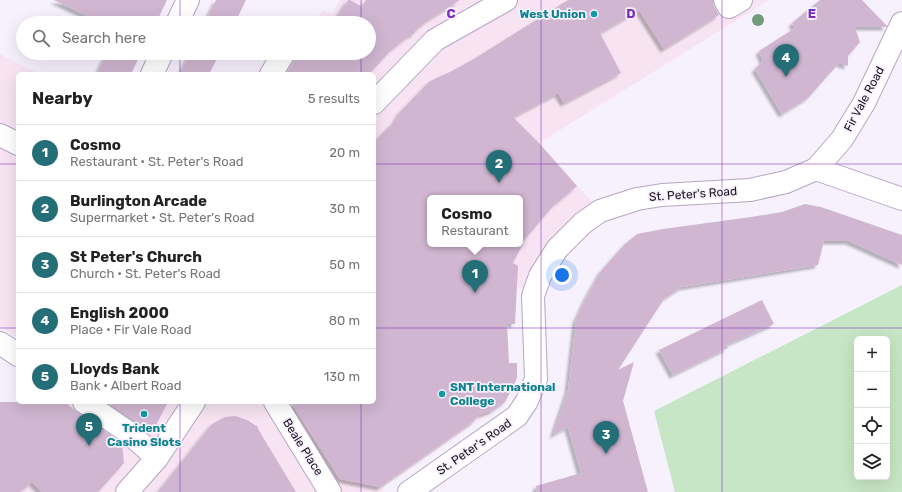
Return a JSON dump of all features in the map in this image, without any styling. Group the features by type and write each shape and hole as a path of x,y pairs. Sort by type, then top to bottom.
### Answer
{"street":[{"path":"180,16 188,0"},
{"path":"376,101 435,40 474,8 506,0"},
{"path":"725,0 729,8 741,0"},
{"name":"Fir Vale Road","path":"816,169 842,139 864,103 902,23"},
{"path":"153,72 159,60"},
{"path":"271,72 279,60"},
{"path":"0,135 16,143"},
{"path":"816,169 902,199"},
{"name":"St. Peter's Road","path":"409,492 517,416 536,379 533,296 540,276 557,249 583,223 600,211 637,199 662,195 750,190 786,182 816,169"},
{"path":"0,343 16,354"},
{"path":"87,404 128,432 157,458"},
{"path":"127,492 157,458 193,404"},
{"name":"Beale Place","path":"276,404 330,492"}],"shaded area":[{"path":"340,0 769,0 539,143 600,211 533,296 453,247 523,247 523,195 427,195 427,202 376,266 376,72 279,72 288,60 376,60 376,16 319,16 323,10 332,14"},
{"path":"0,54 35,72 16,72 16,337 0,326"},
{"path":"508,400 386,485 382,492 0,492 0,487 36,404 348,404 413,411"}],"green space":[{"path":"902,285 902,492 675,492 654,411"}],"building":[{"path":"54,0 167,0 159,16 87,16"},
{"path":"216,0 246,0 238,16 208,16"},
{"path":"348,0 362,7 366,0 460,0 428,20 416,30 414,34 410,35 391,50 371,72 287,72 295,60 376,60 376,16 338,16"},
{"path":"568,0 713,0 714,6 719,15 664,49 639,10 600,33 621,73 564,103 558,93 513,117 539,143 577,186 553,206 523,242 523,195 427,195 427,247 521,247 513,263 518,266 515,324 507,324 509,363 517,363 517,378 505,402 492,411 478,415 474,421 380,487 340,479 292,404 376,404 376,140 395,121 400,112 430,81 452,71"},
{"path":"820,0 862,0 887,26 855,27 860,42 848,56 848,66 839,63 808,98 782,114 755,69 763,61 759,51 795,28 792,23"},
{"path":"104,60 138,60 132,72 98,72"},
{"path":"187,60 216,60 210,72 181,72"},
{"path":"805,204 821,207 902,235 902,265 849,241 824,241 818,265 682,287 664,299 618,370 634,362 623,401 648,492 537,492 536,486 581,473 568,427 553,435 568,390 576,320 601,271 625,244 637,234 782,212"},
{"path":"762,300 774,324 726,345 728,348 673,375 659,350"},
{"path":"0,402 16,402 16,404 67,404 122,443 124,463 98,492 42,492 32,482 20,492 0,492"},
{"name":"Trident Casino Slots","path":"167,404 156,425 140,426 110,405"},
{"path":"235,416 247,420 258,427 296,492 158,492 212,424 225,417"}],"place":[{"name":"West Union","path":"594,14"},
{"name":"English 2000","path":"786,77"},
{"name":"Burlington Arcade","path":"499,183"},
{"name":"Cosmo","path":"475,293"},
{"name":"SNT International College","path":"442,394"},
{"name":"Trident Casino Slots","path":"144,414"},
{"name":"Lloyds Bank","path":"89,446"},
{"name":"St Peter's Church","path":"606,454"}]}
